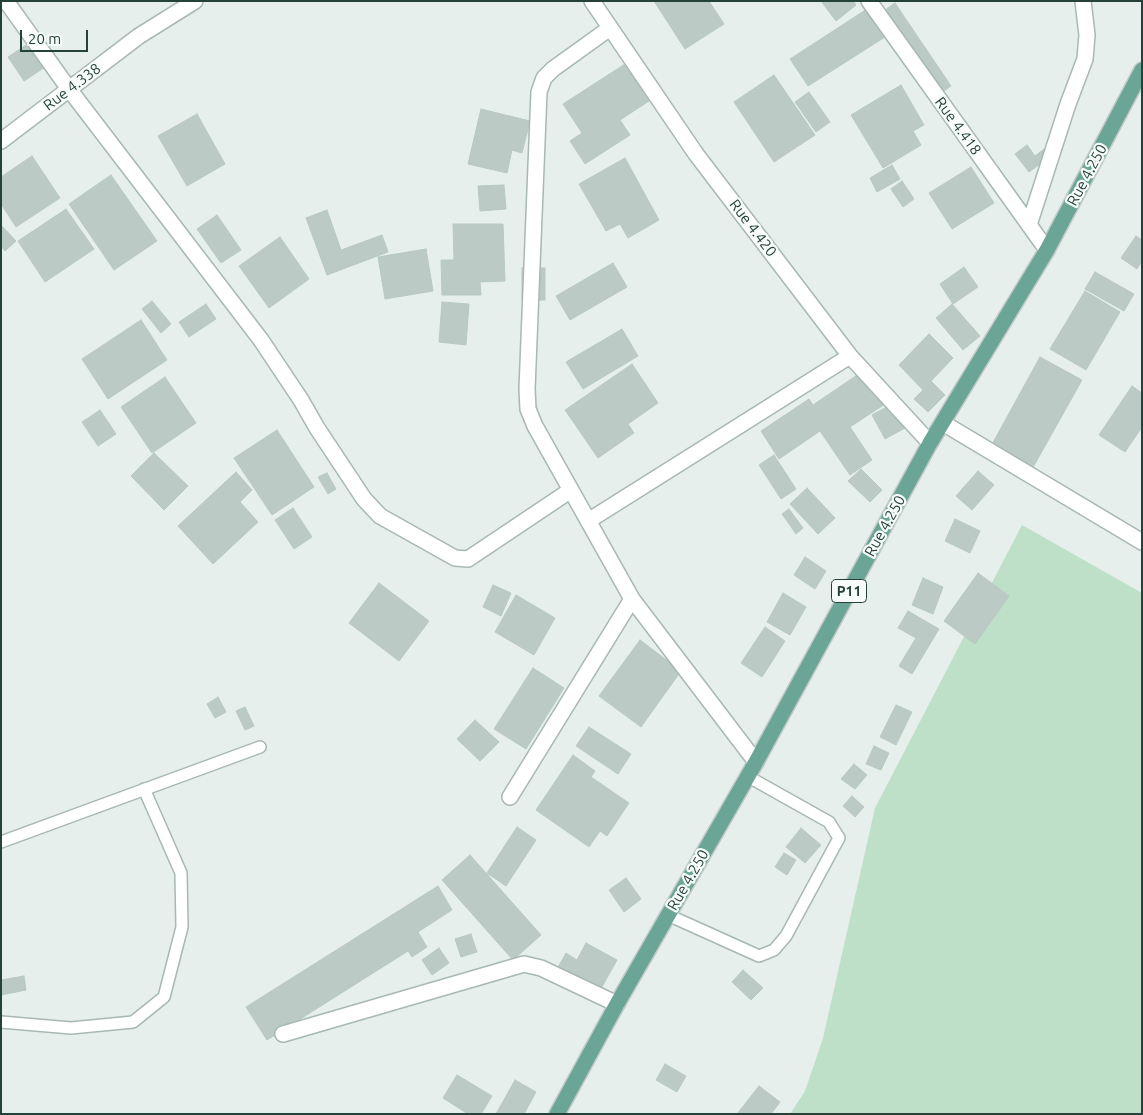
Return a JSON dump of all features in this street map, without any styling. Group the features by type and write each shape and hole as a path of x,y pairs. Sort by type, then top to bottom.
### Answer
{"main road":[{"name":"Rue 4.250","path":"557,1114 756,762 930,443 1047,250 1142,70"}],"street":[{"path":"6,1 69,89 261,340 364,499 380,516 456,558 468,559 571,490"},
{"name":"Rue 4.338","path":"1,141 139,36 195,1"},
{"name":"Rue 4.420","path":"592,1 696,154 850,356 930,443"},
{"name":"Rue 4.418","path":"869,1 1047,250"},
{"path":"1029,225 1084,59 1087,35 1083,1"},
{"path":"610,28 553,69 544,78 539,92 527,389 528,409 535,426 632,599 756,762"},
{"path":"588,521 850,356"},
{"path":"943,423 1142,542"},
{"path":"510,796 632,599"},
{"path":"283,1034 524,964 541,968 618,1004"}],"lane":[{"path":"1,842 260,747"},
{"path":"668,915 759,956 774,950 786,936 838,838 829,822 748,776"},
{"path":"1,1022 71,1028 134,1022 164,997 182,927 180,873 144,790"}],"green space":[{"path":"1022,525 1142,593 1142,1114 790,1114 805,1091 823,1038 875,808"}],"building":[{"path":"654,1 709,1 724,24 685,49"},
{"path":"821,1 853,1 856,5 836,21"},
{"path":"895,3 951,86 935,97 879,14"},
{"path":"867,9 885,37 808,86 790,59"},
{"path":"32,41 48,65 24,81 8,57"},
{"path":"625,64 649,101 620,120 630,135 585,164 570,141 582,133 563,104"},
{"path":"774,75 815,135 774,162 734,102"},
{"path":"901,85 924,125 913,131 921,145 883,168 851,115"},
{"path":"809,92 830,122 816,132 795,102"},
{"path":"481,109 530,121 522,153 512,150 507,173 468,164"},
{"path":"197,114 225,164 187,186 158,136"},
{"path":"1027,145 1035,156 1048,146 1054,154 1029,172 1015,154"},
{"path":"32,156 60,198 16,227 1,204 1,177"},
{"path":"625,158 659,220 628,238 620,224 606,231 579,184"},
{"path":"892,165 900,179 877,192 870,178"},
{"path":"971,167 994,203 952,229 929,193"},
{"path":"111,175 157,241 114,270 69,204"},
{"path":"902,181 914,199 903,207 891,189"},
{"path":"504,185 506,209 480,211 478,186"},
{"path":"66,209 94,249 45,282 18,241"},
{"path":"327,210 341,250 382,235 388,252 327,275 306,218"},
{"path":"217,215 241,250 221,263 197,229"},
{"path":"453,224 503,224 505,281 480,282 481,295 442,295 441,260 454,260"},
{"path":"1,225 16,241 5,251 1,246"},
{"path":"1136,236 1142,240 1142,261 1137,269 1121,258"},
{"path":"280,237 309,279 269,308 239,266"},
{"path":"426,249 433,291 385,299 378,257"},
{"path":"613,263 627,287 570,320 556,296"},
{"path":"964,267 978,287 953,304 940,284"},
{"path":"522,268 545,268 545,300 522,300"},
{"path":"1095,272 1134,294 1124,311 1085,289"},
{"path":"1085,291 1120,312 1086,370 1050,349"},
{"path":"152,301 171,324 161,333 142,309"},
{"path":"442,302 469,304 466,345 439,342"},
{"path":"206,304 216,319 189,337 179,322"},
{"path":"952,304 980,336 963,350 936,318"},
{"path":"141,320 167,360 108,399 82,359"},
{"path":"622,329 638,356 583,389 566,362"},
{"path":"929,334 953,358 931,381 945,395 928,412 914,399 923,390 899,365"},
{"path":"1040,357 1082,380 1031,471 990,448"},
{"path":"632,364 658,403 628,424 634,433 598,458 565,410"},
{"path":"863,371 885,404 850,427 872,460 850,475 820,431 779,459 761,431 809,399 813,405"},
{"path":"165,377 196,423 152,453 121,407"},
{"path":"1132,386 1142,393 1142,427 1125,452 1099,435"},
{"path":"892,404 905,428 885,439 872,415"},
{"path":"100,410 116,434 98,446 82,422"},
{"path":"277,430 314,487 272,515 234,458"},
{"path":"154,453 188,486 164,510 131,476"},
{"path":"774,455 796,489 781,499 759,465"},
{"path":"861,469 882,490 870,502 848,481"},
{"path":"978,471 994,485 972,510 956,496"},
{"path":"236,472 252,490 240,502 258,522 213,564 178,526"},
{"path":"327,473 336,489 328,494 318,477"},
{"path":"807,488 835,518 818,534 790,504"},
{"path":"293,508 312,537 294,549 275,520"},
{"path":"789,509 803,528 796,534 782,514"},
{"path":"955,519 980,531 970,553 945,541"},
{"path":"805,557 826,571 815,589 794,575"},
{"path":"978,573 1009,596 975,644 944,621"},
{"path":"923,578 943,587 933,614 912,605"},
{"path":"379,583 429,621 399,661 349,623"},
{"path":"493,585 511,593 501,616 483,607"},
{"path":"783,593 806,607 790,635 767,622"},
{"path":"516,595 555,618 534,655 495,632"},
{"path":"908,611 939,629 912,674 899,666 916,638 898,628"},
{"path":"765,627 785,641 762,677 741,663"},
{"path":"640,640 681,671 641,727 599,696"},
{"path":"533,668 564,688 526,749 494,729"},
{"path":"218,697 226,712 215,718 207,704"},
{"path":"896,705 912,712 896,745 880,737"},
{"path":"245,707 254,726 245,730 236,711"},
{"path":"475,720 499,742 480,761 457,739"},
{"path":"589,727 631,754 618,774 576,746"},
{"path":"874,746 889,753 881,770 866,764"},
{"path":"573,755 595,771 591,777 629,803 607,836 600,831 589,847 536,810"},
{"path":"854,764 867,775 855,789 841,779"},
{"path":"852,796 864,807 855,817 843,806"},
{"path":"517,827 536,840 506,886 487,873"},
{"path":"801,828 821,845 805,863 786,847"},
{"path":"784,853 796,860 787,875 775,867"},
{"path":"470,855 541,935 513,960 442,880"},
{"path":"626,878 641,899 624,912 609,890"},
{"path":"438,886 452,910 418,932 427,947 412,957 408,951 267,1040 246,1007"},
{"path":"471,934 477,952 461,957 455,939"},
{"path":"586,943 617,960 598,994 556,971 566,953 577,960"},
{"path":"439,948 449,963 432,975 422,960"},
{"path":"743,970 763,988 751,1000 732,982"},
{"path":"24,976 26,990 1,995 1,980"},
{"path":"665,1064 686,1076 677,1092 656,1080"},
{"path":"457,1075 492,1096 481,1114 468,1114 443,1098"},
{"path":"515,1080 536,1092 524,1114 496,1114"},
{"path":"759,1086 780,1102 771,1114 737,1114"}]}
